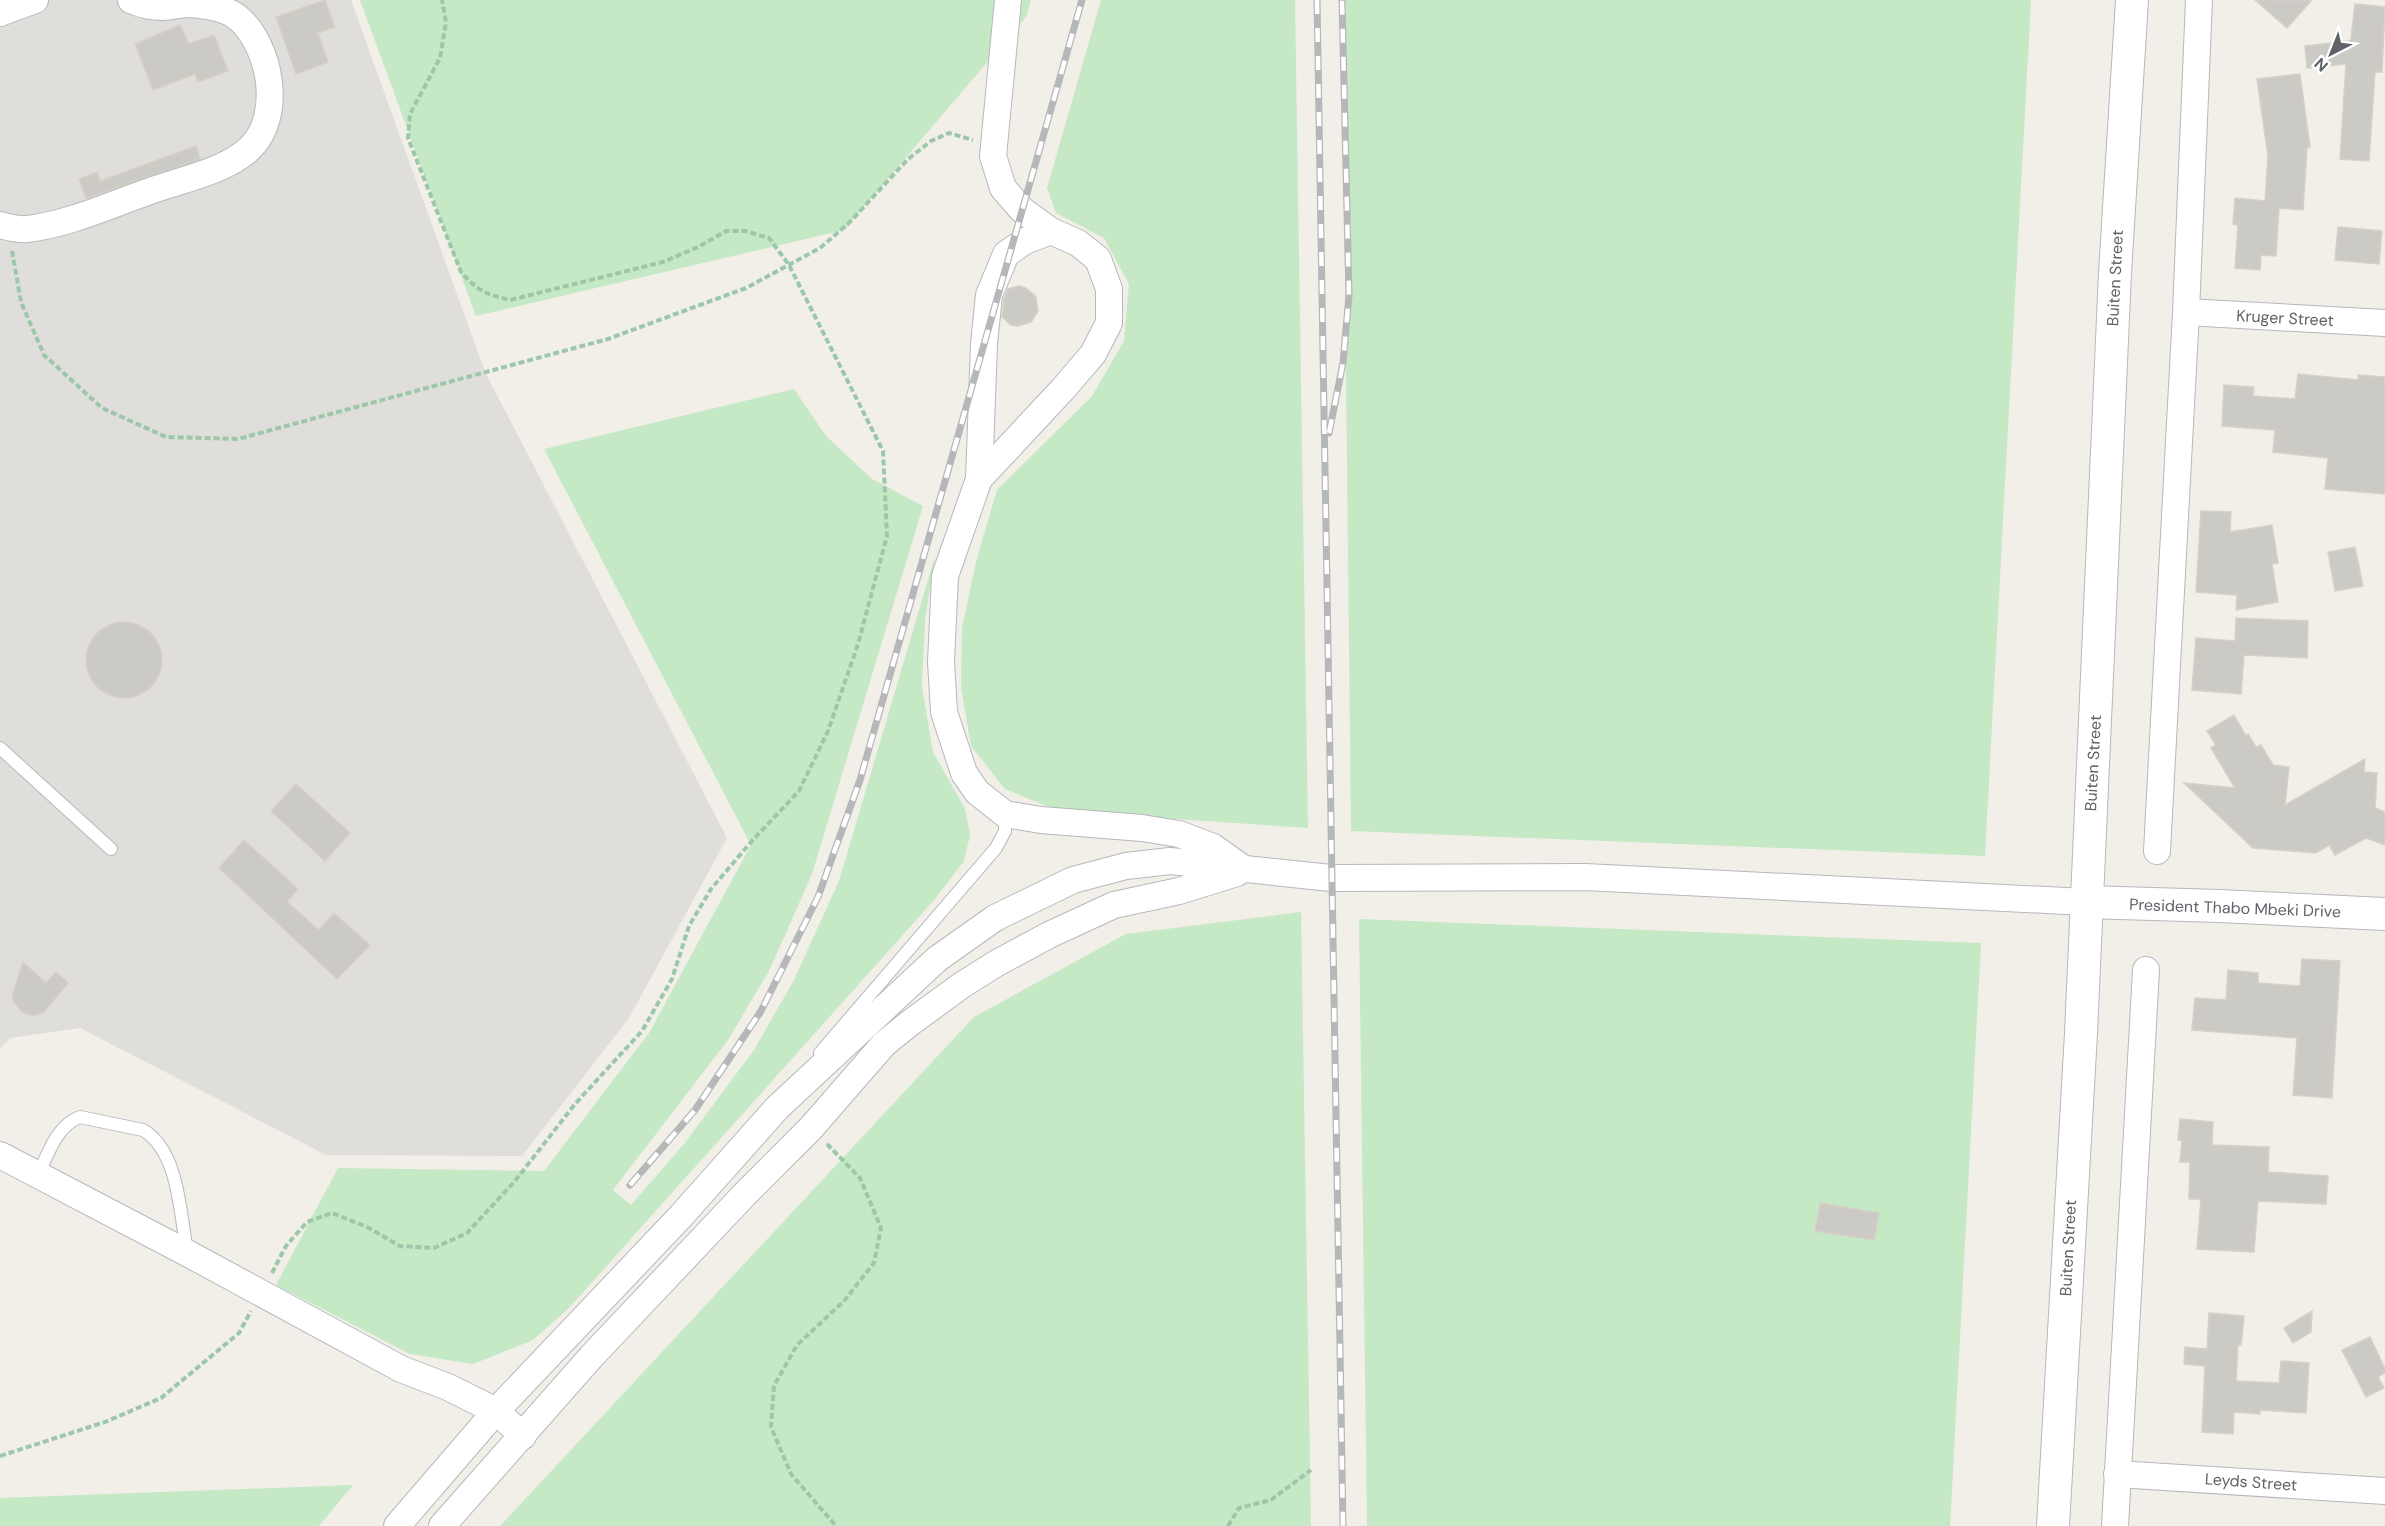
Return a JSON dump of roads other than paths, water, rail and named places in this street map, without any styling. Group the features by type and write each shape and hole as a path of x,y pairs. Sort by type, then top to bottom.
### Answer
{"street":[{"path":"0,13 35,0"},
{"path":"4,226 24,230 58,223 224,165 250,148 265,124 270,99 267,65 261,48 249,30 235,16 214,8 189,4 161,7 131,0"},
{"path":"979,479 1064,389 1093,354 1109,323 1109,289 1098,259 1078,243 1051,231 1022,210 1003,188 993,156 1008,0"},
{"name":"Buiten Street","path":"2053,1526 2086,902 2116,261 2132,0"},
{"path":"2157,851 2186,312 2199,0"},
{"path":"1051,231 1025,241 1006,254 989,295 984,344 979,479 945,576 941,662 944,712 964,773 977,792 1005,814 1041,820 1142,828 1179,834 1213,847 1246,870"},
{"name":"Kruger Street","path":"2186,312 2385,323"},
{"path":"396,1526 495,1411 681,1216 777,1108 937,959 995,918 1073,880 1126,866 1170,861 1331,878 1585,877 2086,902"},
{"path":"442,1526 591,1357 745,1194 811,1128 884,1044 962,984 1049,935 1114,904 1179,891 1246,870"},
{"name":"President Thabo Mbeki Drive","path":"2086,902 2385,914"},
{"path":"2115,1526 2146,970"},
{"path":"0,1155 187,1252 401,1369 448,1387 495,1411 523,1436"},
{"name":"Leyds Street","path":"2117,1474 2385,1491"}],"lane":[{"path":"0,748 111,849"},
{"path":"681,1216 996,848 1005,831 1005,814"},
{"path":"38,1175 57,1136 71,1120 80,1117 143,1130 152,1135 163,1148 171,1166 187,1252"}],"railway":[{"path":"630,1185 695,1110 761,1011 818,897 860,780 1082,0"},
{"path":"1317,0 1343,1526"},
{"path":"1329,433 1343,363 1349,295 1342,0"}]}
